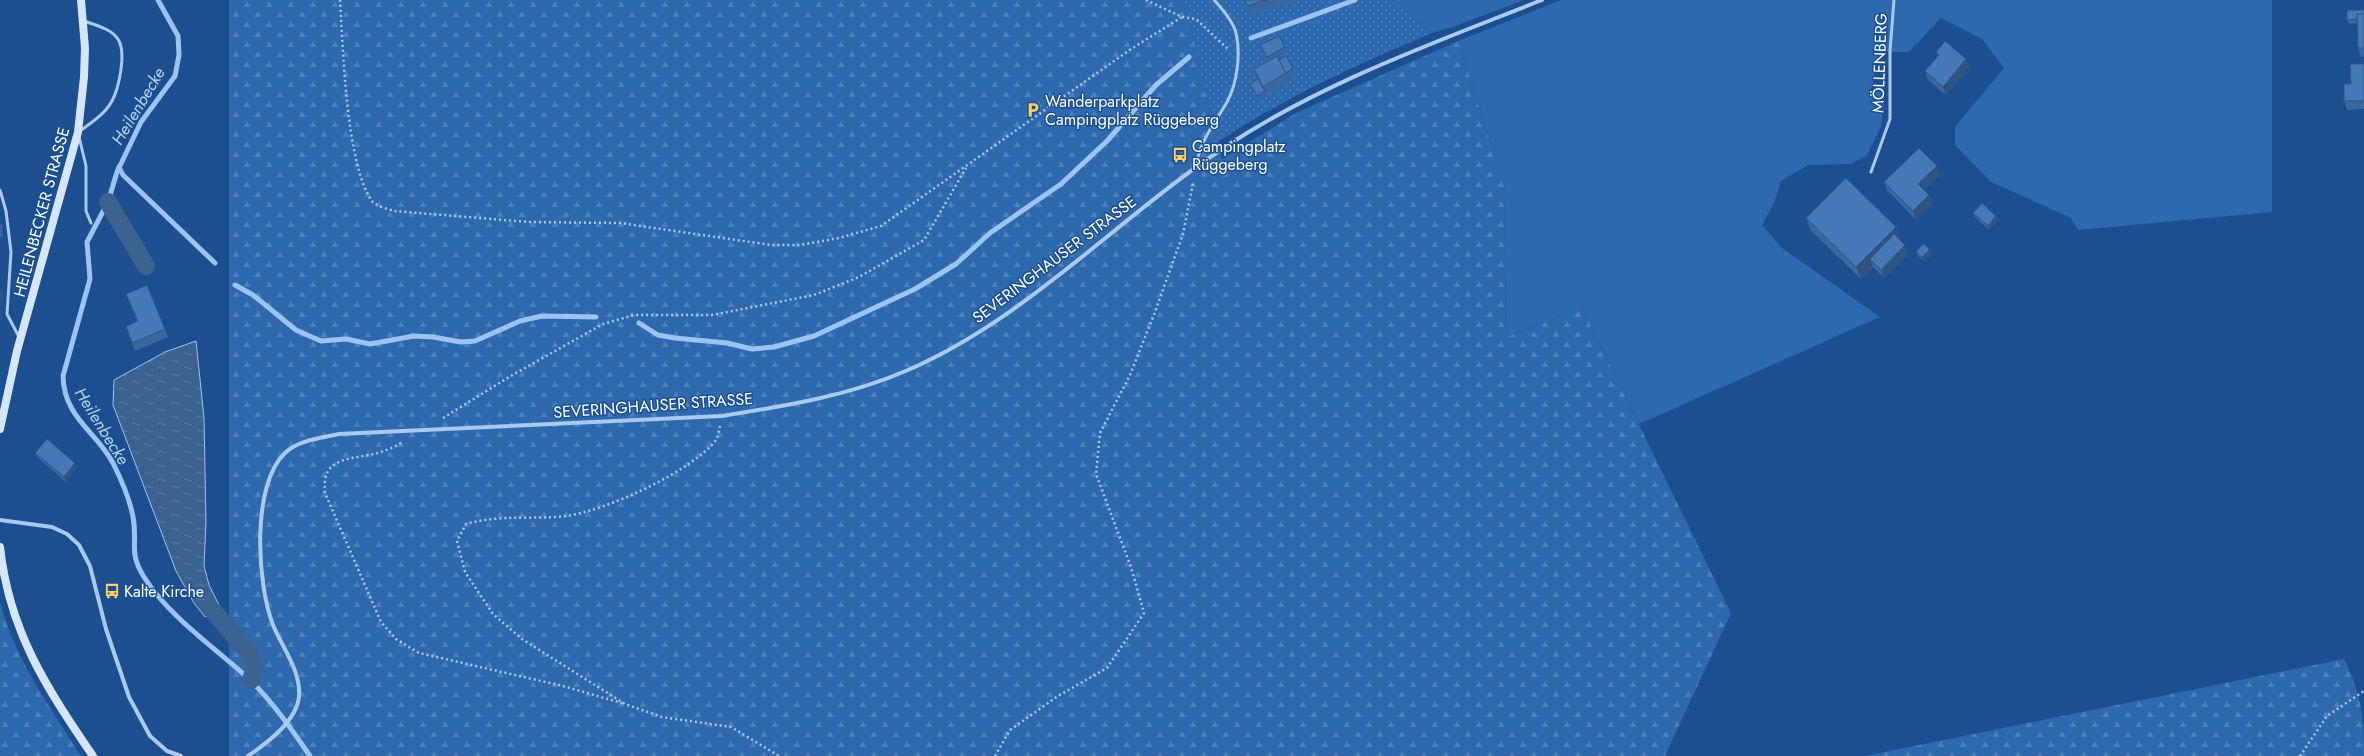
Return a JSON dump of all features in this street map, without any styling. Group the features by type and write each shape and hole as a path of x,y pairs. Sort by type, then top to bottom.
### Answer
{"main road":[{"name":"HEILENBECKER STRASSE","path":"0,429 20,339 62,196 78,132 84,77 84,21 81,0"},
{"path":"0,547 3,570 19,631 50,693 93,756"}],"street":[{"name":"SEVERINGHAUSER STRASSE","path":"248,756 272,740 295,711 299,696 299,684 293,666 273,624 263,587 260,543 263,504 272,470 285,452 316,439 339,434 722,416 785,406 852,390 907,370 950,349 1004,316 1196,168 1225,147 1295,105 1378,66 1542,0"},
{"path":"0,520 52,527 67,534 79,544 90,566 106,629 129,697 150,736 167,751 180,756"}],"lane":[{"path":"1196,168 1197,153 1205,134 1227,102 1235,83 1237,55 1234,28 1214,0"},
{"name":"MÖLLENBERG","path":"1871,172 1890,119 1890,51 1894,0"},
{"path":"84,21 108,30 119,40 122,59 119,78 112,101 96,120 78,132 86,166 86,211 91,223"},
{"path":"0,190 6,211 11,252 7,314 20,339"}],"path":[{"path":"340,0 352,133 363,186 374,203 394,211 529,222 620,223 771,245 800,244 839,238 881,226 966,168 1131,49 1182,17"},
{"path":"1146,0 1182,17 1196,19 1222,45 1237,55"},
{"path":"429,429 509,377 602,324 634,314 712,315 814,295 860,277 924,240 966,168"},
{"path":"995,756 1010,730 1058,696 1108,668 1144,613 1131,567 1096,474 1099,440 1100,433 1130,375 1182,234 1196,168"},
{"path":"625,704 522,639 493,614 465,572 457,541 466,524 487,518 565,516 598,509 686,468 717,440 722,416"},
{"path":"403,442 384,452 339,461 328,470 324,483 325,493 381,622 396,639 419,653 563,686 625,704 662,717 731,727 780,756"},
{"path":"2300,756 2327,716 2364,691"}],"green space":[{"path":"229,0 1184,0 1222,159 1296,113 1458,41 1504,184 1506,337 1582,308 1731,613 1665,756 229,756"},
{"path":"1184,0 1391,0 1432,33 1322,82 1244,125 1218,142"},
{"path":"1391,0 1524,0 1453,27 1432,33"},
{"path":"1561,0 2272,0 2272,212 2078,230 2071,218 1991,182 1955,145 1955,127 2004,68 1982,39 1941,18 1909,52 1879,52 1871,91 1885,92 1881,127 1867,155 1851,164 1808,165 1781,181 1774,203 1762,225 1782,248 1880,317 1639,424 1582,308 1506,337 1504,184 1458,41"},
{"path":"0,602 6,623 24,663 34,682 81,756 0,756"},
{"path":"2344,659 2358,694 2362,718 2364,756 1865,756"}],"water":[{"path":"196,341 204,418 206,522 204,566 209,585 220,607 205,617 194,603 176,571 113,405 114,380 165,352"}],"building":[{"path":"1245,0 1267,0 1247,6"},
{"path":"2347,10 2364,10 2364,14 2357,14 2358,19 2347,20"},
{"path":"2357,14 2364,14 2364,48 2358,48"},
{"path":"1279,36 1285,47 1267,57 1260,45"},
{"path":"1945,41 1966,59 1943,87 1925,71 1939,55 1936,52"},
{"path":"1277,56 1286,73 1263,87 1254,69"},
{"path":"1286,56 1293,68 1286,73 1279,60"},
{"path":"2350,64 2364,64 2364,101 2344,101 2344,84 2351,84"},
{"path":"1258,79 1265,91 1257,96 1250,84"},
{"path":"1919,148 1937,166 1918,184 1929,195 1913,211 1884,182"},
{"path":"1846,178 1896,227 1856,267 1806,218"},
{"path":"1982,203 1996,216 1988,226 1973,213"},
{"path":"0,224 2,224 2,232 0,232"},
{"path":"1894,234 1905,245 1881,270 1870,259"},
{"path":"1923,244 1929,248 1928,252 1922,257 1916,252"},
{"path":"147,285 165,329 132,343 126,326 138,321 126,294"},
{"path":"47,439 75,463 64,477 35,453"}],"waterway":[{"name":"Heilenbecke","path":"158,0 178,36 179,55 175,76 141,122 117,172 108,202 87,242 90,279 63,376 65,390 69,403 75,414 106,452 122,483 133,517 136,561 154,592 166,606 194,632 250,680 282,716 310,756"},
{"path":"1251,38 1355,0"},
{"path":"639,323 658,335 727,343 752,349 774,347 814,336 915,289 956,264 990,233 1061,184 1107,141 1156,85 1189,57"},
{"path":"119,167 123,175 215,263"},
{"path":"108,202 146,266"},
{"path":"235,285 253,295 296,330 321,341 346,339 370,344 414,336 433,337 461,342 475,341 520,321 542,316 596,317"},
{"path":"213,611 250,654 255,667 251,680"}],"place":[{"name":"Wanderparkplatz Campingplatz Rüggeberg","path":"1033,110"},
{"name":"Campingplatz Rüggeberg","path":"1180,155"},
{"name":"Kalte Kirche","path":"112,591"}]}
